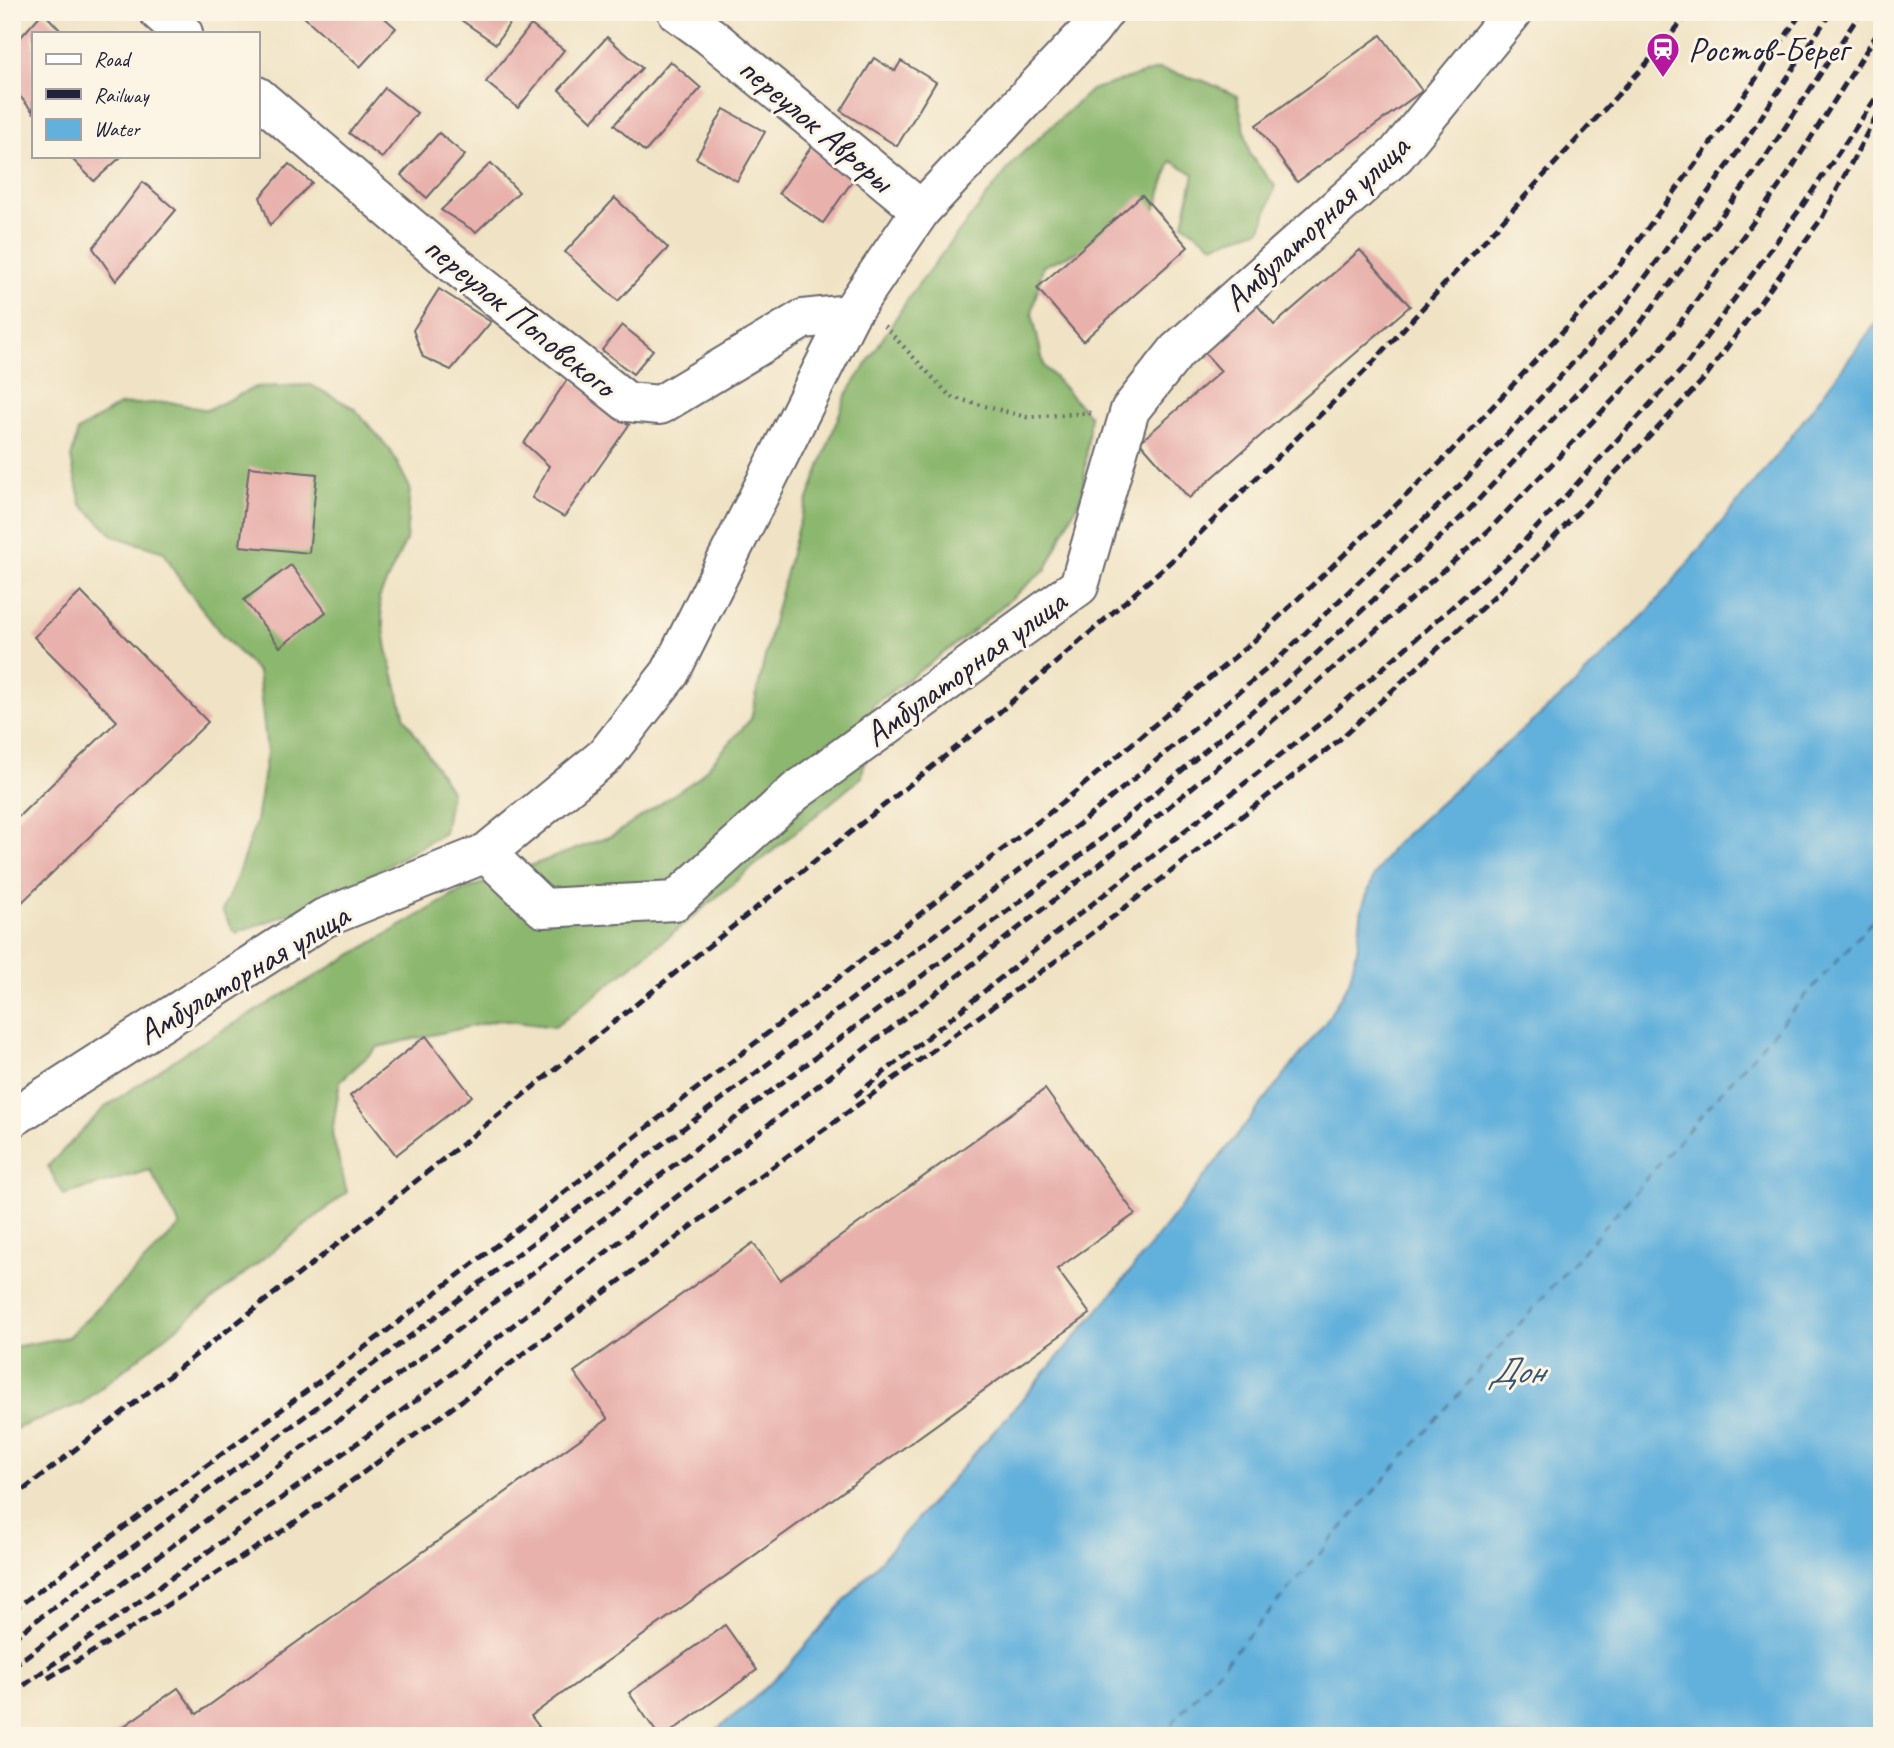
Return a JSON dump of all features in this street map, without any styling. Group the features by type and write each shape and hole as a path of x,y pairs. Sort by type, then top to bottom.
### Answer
{"street":[{"path":"159,12 182,32"},
{"name":"переулок Авроры","path":"677,12 710,36 920,211"},
{"name":"Амбулаторная улица","path":"12,1118 324,918 486,853 605,756 670,673 855,307 920,211 1104,12"},
{"name":"Амбулаторная улица","path":"486,853 543,908 675,901 795,792 1079,586 1130,410 1177,351 1396,155 1513,12"},
{"name":"переулок Поповского","path":"259,98 449,260 627,402 660,405 803,319 855,307"}],"path":[{"path":"855,307 951,397 1026,417 1130,410"}],"green space":[{"path":"1159,69 1204,81 1237,96 1250,155 1275,186 1261,229 1213,245 1183,224 1194,174 1171,161 1154,214 1101,242 1043,266 1032,313 1044,366 1090,416 1083,492 1046,569 968,635 873,705 862,777 555,1027 499,1020 378,1047 340,1081 332,1134 347,1192 82,1403 12,1430 12,1347 68,1337 180,1226 150,1170 63,1195 48,1166 104,1108 189,1050 459,892 614,835 698,778 751,719 798,526 846,396 913,291 1016,159 1091,90"},
{"path":"311,385 354,408 391,451 410,488 406,540 379,598 387,649 405,718 451,791 444,833 324,902 235,933 222,911 256,822 267,752 258,672 222,635 176,574 164,552 114,536 81,504 71,458 78,431 119,405 170,402 207,410 256,387"}],"water":[{"name":"Дон","path":"1882,315 1882,1736 708,1736 745,1707 784,1670 1018,1404 1117,1288 1325,1023 1349,982 1357,950 1362,908 1374,876 1393,846 1570,689 1650,609 1778,454"}],"building":[{"path":"43,12 62,32 32,32 32,111 12,87 12,47"},
{"path":"308,12 378,12 396,28 360,67 304,17"},
{"path":"466,12 517,12 496,44 461,20"},
{"path":"531,25 564,50 518,108 486,82"},
{"path":"1381,35 1422,91 1297,182 1256,125"},
{"path":"607,37 642,68 592,121 559,90"},
{"path":"874,58 895,71 901,61 936,82 897,146 841,111"},
{"path":"670,61 701,88 645,152 614,125"},
{"path":"385,88 417,113 382,158 349,133"},
{"path":"724,109 765,132 737,181 696,158"},
{"path":"439,133 465,155 427,198 401,175"},
{"path":"814,143 858,173 823,223 779,193"},
{"path":"71,158 120,158 94,181"},
{"path":"491,163 519,192 476,232 441,210"},
{"path":"289,164 312,183 270,225 260,197"},
{"path":"143,182 176,210 116,281 93,248"},
{"path":"1142,195 1188,247 1083,341 1037,288"},
{"path":"615,198 668,248 618,301 565,252"},
{"path":"1360,250 1410,306 1189,498 1140,442 1221,371 1192,339 1246,292 1274,325"},
{"path":"439,289 491,322 451,370 423,357 413,330"},
{"path":"622,325 653,350 633,374 602,350"},
{"path":"569,377 629,425 564,517 532,498 549,466 524,443"},
{"path":"249,467 317,474 309,553 240,546"},
{"path":"291,565 326,612 280,647 244,600"},
{"path":"81,592 208,722 12,912 12,823 117,721 34,637"},
{"path":"426,1036 472,1096 396,1155 350,1096"},
{"path":"1045,1089 1135,1214 1057,1269 1090,1314 531,1716 546,1736 110,1736 178,1688 197,1714 608,1419 574,1372 753,1243 780,1280"},
{"path":"725,1625 757,1670 665,1736 659,1736 629,1693"}],"ferry route":[{"path":"1161,1736 1882,910"}],"railway":[{"path":"12,1499 340,1242 994,717 1177,556 1365,371 1646,64 1690,12"},
{"path":"12,1611 392,1327 1062,803 1256,639 1440,463 1602,289 1717,135 1802,12"},
{"path":"12,1639 1078,825 1274,663 1463,482 1618,314 1740,149 1831,12"},
{"path":"12,1667 1090,848 1284,684 1469,510 1636,329 1763,161 1861,12"},
{"path":"12,1694 437,1385 1100,864 1295,702 1488,531 1658,353 1786,177 1882,26"},
{"path":"855,1096 1322,722 1514,552 1686,365 1803,205 1882,89"},
{"path":"48,1678 284,1530 444,1414 708,1214 1072,949 1339,740 1528,565 1703,380 1822,218 1882,105"}],"place":[{"name":"Ростов-Берег","path":"1663,79"}]}
